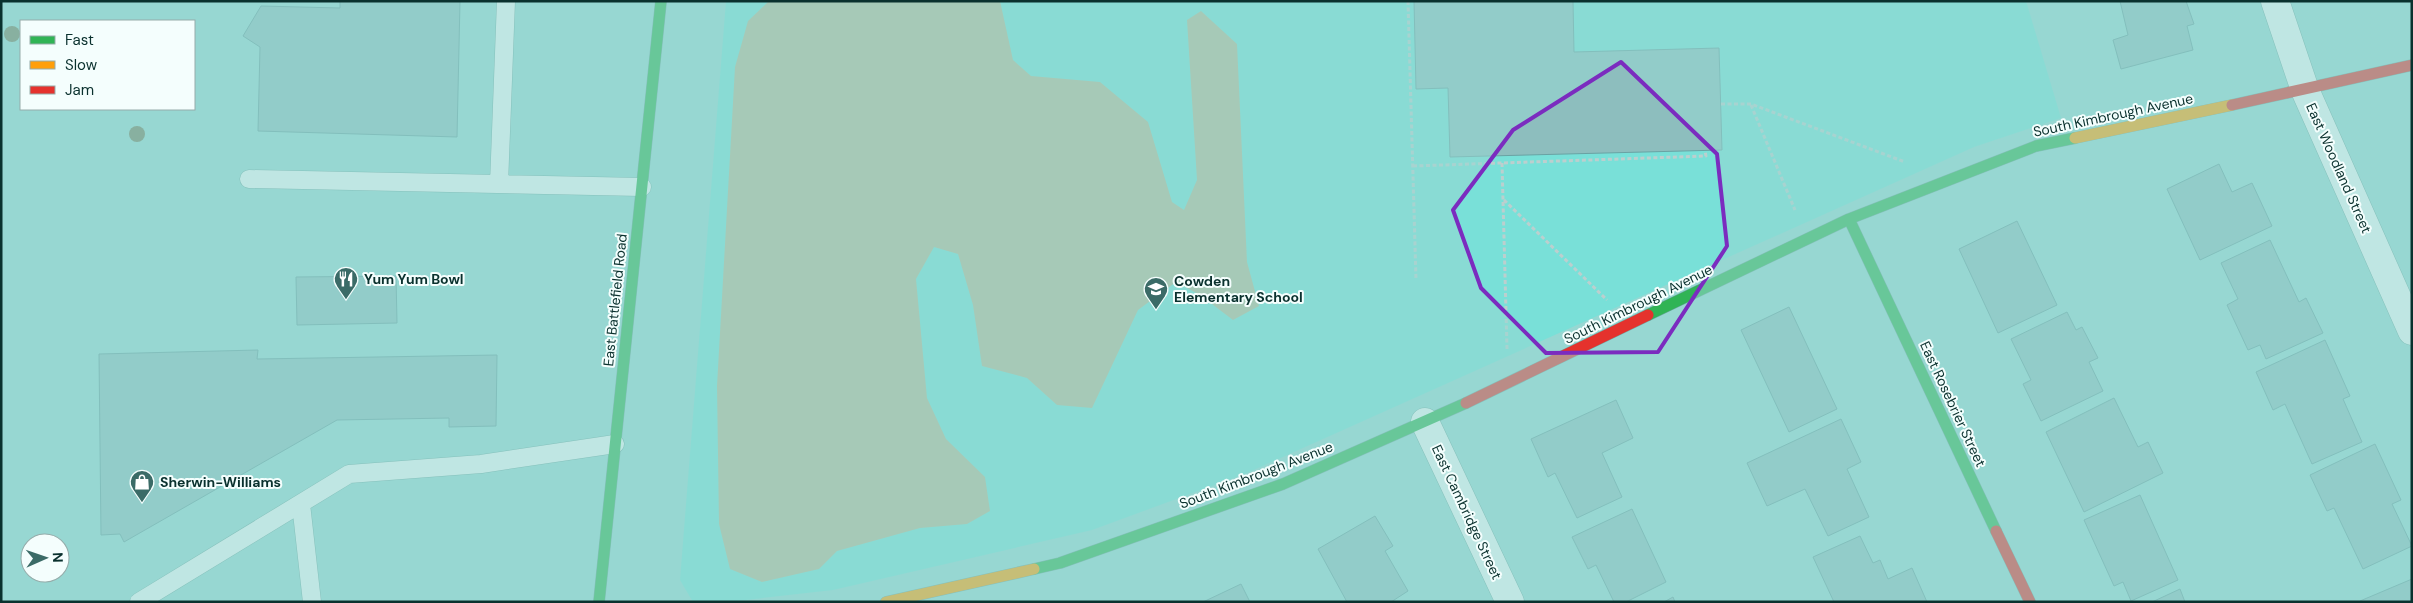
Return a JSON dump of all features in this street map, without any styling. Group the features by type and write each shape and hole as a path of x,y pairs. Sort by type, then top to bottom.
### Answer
{"street":[{"name":"East Battlefield Road","path":"599,602 661,1"},
{"name":"East Woodland Street","path":"2275,1 2305,90 2412,331"},
{"name":"South Kimbrough Avenue","path":"886,602 912,599 1060,563 1283,484 1425,422 1849,219 2036,146 2305,90 2412,65"},
{"name":"East Rosebrier Street","path":"1849,219 2030,602"},
{"name":"East Cambridge Street","path":"1425,422 1510,602"}],"lane":[{"path":"499,184 506,1"},
{"path":"249,179 642,187"},
{"path":"139,602 349,474 481,464 615,444"},
{"path":"301,504 312,602"}],"path":[{"path":"1408,1 1416,280"},
{"path":"1721,104 1751,104 1950,180"},
{"path":"1751,104 1808,239"},
{"path":"1413,166 1706,156 1705,151"},
{"path":"1502,163 1508,383"},
{"path":"1503,200 1631,324"}],"highlighted area":[{"path":"1621,62 1717,154 1727,246 1658,352 1546,353 1481,288 1453,210 1513,130"}],"shaded area":[{"name":"Cowden Elementary School","path":"726,1 2026,1 2061,118 1974,147 1247,473 1092,530 833,590 728,602 693,602 680,580"}],"green space":[{"path":"769,1 1000,1 1013,60 1031,76 1100,82 1148,122 1172,202 1184,210 1197,180 1187,20 1201,11 1237,44 1247,262 1259,306 1233,320 1200,295 1176,282 1138,310 1092,408 1057,405 1027,378 982,366 973,305 958,254 934,247 916,279 927,398 946,439 985,477 990,511 967,524 920,528 837,551 819,569 762,582 730,569 719,524 717,386 735,67 748,21"}],"building":[{"path":"340,1 460,1 457,137 258,131 260,47 243,36 261,6 340,8"},
{"path":"1414,1 1573,1 1574,52 1719,48 1722,150 1450,157 1448,88 1416,89"},
{"path":"2120,1 2186,1 2194,24 2187,26 2193,50 2121,69 2113,40 2128,35"},
{"path":"2219,164 2232,192 2252,183 2272,226 2200,260 2167,189"},
{"path":"2017,221 2057,305 1998,333 1959,249"},
{"path":"2270,240 2299,302 2306,298 2323,333 2266,359 2260,345 2248,350 2227,305 2238,299 2221,263"},
{"name":"Yum Yum Bowl","path":"396,276 397,323 297,325 296,277"},
{"path":"1789,307 1837,409 1789,432 1741,330"},
{"path":"2067,312 2076,330 2082,327 2098,358 2089,362 2103,391 2041,421 2023,384 2031,380 2011,339"},
{"path":"2325,340 2350,396 2343,399 2362,442 2312,464 2285,404 2273,410 2256,372"},
{"path":"258,350 257,359 497,355 496,426 449,427 449,418 337,420 124,542 120,534 101,535 99,354"},
{"path":"2114,398 2138,447 2148,442 2163,473 2084,512 2046,432"},
{"path":"1616,400 1633,438 1602,453 1622,497 1577,518 1555,473 1548,477 1531,439"},
{"path":"1841,419 1861,462 1847,469 1869,517 1828,536 1805,489 1767,506 1747,463"},
{"path":"2375,444 2401,500 2392,504 2412,546 2363,569 2334,508 2327,511 2310,475"},
{"path":"2140,495 2178,580 2131,601 2123,582 2114,586 2084,520"},
{"path":"1632,509 1666,582 1626,602 1614,602 1596,565 1588,569 1572,537"},
{"path":"1375,516 1393,546 1385,551 1408,591 1391,602 1347,602 1318,549"},
{"path":"1860,536 1873,563 1880,560 1888,579 1912,568 1927,602 1834,602 1813,557"},
{"path":"2412,579 2412,602 2360,601"},
{"path":"1241,584 1250,602 1203,602"},
{"path":"2180,589 2185,602 2152,602"},
{"path":"1673,597 1675,602 1664,602"}],"traffic: fast":[{"path":"599,602 661,1"},
{"path":"1648,315 1849,219 2036,146 2075,138"},
{"path":"1849,219 1996,531"},
{"path":"1034,569 1060,563 1283,484 1466,403"}],"traffic: slow":[{"path":"2075,138 2232,105"},
{"path":"886,602 1034,569"}],"traffic: jam":[{"path":"2232,105 2412,65"},
{"path":"1466,403 1648,315"},
{"path":"1996,531 2030,602"}],"place":[{"name":"Yum Yum Bowl","path":"346,300"},
{"name":"Cowden Elementary School","path":"1156,310"},
{"name":"Sherwin-Williams","path":"142,503"}]}
